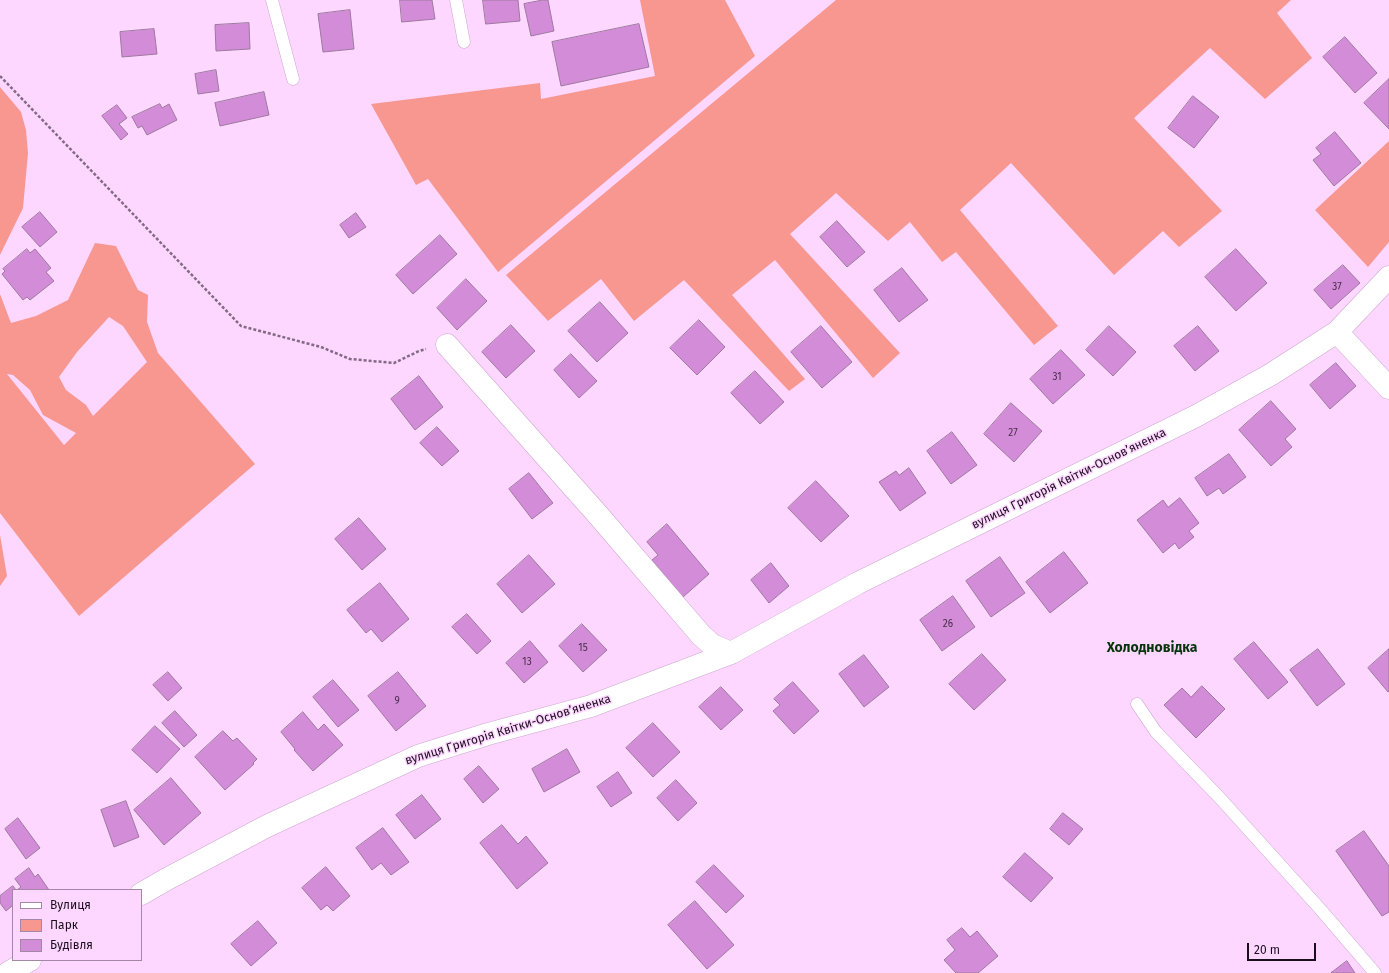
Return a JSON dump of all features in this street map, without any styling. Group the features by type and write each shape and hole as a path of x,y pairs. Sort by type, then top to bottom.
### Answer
{"street":[{"name":"вулиця Григорія Квітки-Основʼяненка","path":"142,893 267,826 418,756 488,734 591,706 731,653 858,584 1196,416 1270,375 1337,332 1389,277"},
{"path":"1337,332 1389,388"},
{"path":"447,345 599,516 701,635 712,645 731,653"},
{"path":"8,973 28,961"}],"lane":[{"path":"272,0 293,79"},
{"path":"456,0 464,42"},
{"path":"1137,704 1156,732 1219,797 1321,910 1375,973"}],"path":[{"path":"0,76 241,326 321,347 350,359 394,363 419,351 447,345"}],"green space":[{"path":"640,0 725,0 755,56 498,272 428,179 416,185 371,104 540,83 541,99 655,76"},
{"path":"836,0 1291,0 1277,13 1312,58 1265,99 1210,48 1134,118 1222,211 1179,247 1163,231 1114,275 1011,163 960,210 1058,326 1034,345 956,252 942,262 910,222 888,241 836,193 790,234 900,353 873,378 775,260 732,295 805,379 789,391 684,280 634,321 601,279 548,321 506,275"},
{"path":"0,87 21,112 26,130 28,153 23,208 0,255"},
{"path":"1389,141 1389,242 1368,267 1315,210"},
{"path":"95,243 116,246 138,290 148,295 147,322 158,353 255,464 79,616 0,513 0,294 11,323 36,316 68,300","holes":["109,317 123,326 147,362 93,416 86,405 66,390 59,377 77,352","7,374 13,375 30,390 43,415 76,433 64,445"]},
{"path":"0,535 7,576 0,586"}],"building":[{"path":"400,0 432,0 435,19 402,22"},
{"path":"483,0 518,0 520,21 486,24"},
{"path":"548,0 554,31 531,36 524,4"},
{"path":"350,10 354,49 323,52 318,14"},
{"path":"249,23 250,49 216,51 215,25"},
{"path":"639,24 649,67 561,86 552,42"},
{"path":"154,29 157,54 122,57 120,32"},
{"path":"1345,37 1377,73 1355,93 1323,57"},
{"path":"216,70 219,91 198,94 195,74"},
{"path":"1389,79 1389,129 1364,103"},
{"path":"264,92 269,115 220,126 215,103"},
{"path":"1193,96 1219,117 1194,148 1168,128"},
{"path":"160,104 162,108 169,104 177,120 147,135 142,126 138,128 132,117"},
{"path":"117,105 127,118 119,124 128,134 121,140 102,116"},
{"path":"1335,132 1361,163 1334,186 1313,160 1321,154 1316,148"},
{"path":"40,212 57,232 40,247 22,227"},
{"path":"356,213 366,227 349,238 340,225"},
{"path":"837,221 865,252 847,267 820,237"},
{"path":"440,235 457,254 413,294 396,275"},
{"path":"27,249 30,253 35,249 51,268 46,272 54,281 30,300 27,297 23,300 2,274 5,271 3,269"},
{"path":"1236,249 1267,283 1236,311 1205,277"},
{"path":"1343,265 1360,283 1331,309 1314,290"},
{"path":"902,268 928,300 899,322 874,290"},
{"path":"466,279 487,301 457,330 437,308"},
{"path":"600,302 628,333 597,362 568,331"},
{"path":"699,320 725,347 697,375 670,348"},
{"path":"511,325 535,351 506,378 482,352"},
{"path":"821,326 852,362 822,388 791,352"},
{"path":"1109,326 1136,352 1113,376 1086,350"},
{"path":"1198,326 1219,351 1195,371 1174,346"},
{"path":"1061,350 1085,375 1053,404 1030,379"},
{"path":"571,354 597,381 579,398 554,370"},
{"path":"1336,363 1356,386 1330,409 1310,385"},
{"path":"755,371 784,402 760,424 731,393"},
{"path":"419,376 443,407 415,430 391,399"},
{"path":"1271,401 1296,429 1285,439 1292,447 1271,466 1239,430"},
{"path":"1011,403 1042,431 1014,462 984,434"},
{"path":"437,427 459,451 442,466 420,443"},
{"path":"952,432 977,465 951,484 927,451"},
{"path":"1229,454 1246,477 1223,494 1219,488 1207,496 1195,478"},
{"path":"909,468 926,493 900,511 879,482 896,471 899,475"},
{"path":"529,473 553,503 532,519 509,489"},
{"path":"816,481 849,516 821,542 788,508"},
{"path":"1180,498 1199,523 1189,531 1194,537 1179,549 1175,543 1163,553 1137,520 1163,500 1168,507"},
{"path":"359,518 386,549 362,570 335,539"},
{"path":"667,524 709,574 683,597 652,560 658,555 647,542"},
{"path":"1064,552 1088,583 1050,613 1026,582"},
{"path":"529,555 555,584 522,613 497,584"},
{"path":"1000,557 1025,593 991,617 966,581"},
{"path":"771,563 789,586 769,603 751,580"},
{"path":"380,583 409,619 382,642 371,629 366,633 347,610"},
{"path":"953,596 975,627 942,651 920,620"},
{"path":"467,614 491,641 477,654 452,627"},
{"path":"582,624 607,650 583,672 559,646"},
{"path":"530,641 548,662 524,683 506,663"},
{"path":"1254,642 1288,682 1268,699 1234,659"},
{"path":"1318,649 1345,684 1317,706 1290,670"},
{"path":"1389,649 1389,691 1388,692 1368,668"},
{"path":"982,654 1006,680 974,710 949,684"},
{"path":"864,655 889,687 864,707 839,674"},
{"path":"168,672 182,688 168,701 153,685"},
{"path":"398,672 426,706 396,731 368,696"},
{"path":"333,680 359,710 338,727 313,697"},
{"path":"793,682 819,711 794,734 773,711 780,705 774,699"},
{"path":"1202,686 1225,709 1196,738 1164,705 1182,688 1191,697"},
{"path":"721,687 743,710 721,730 699,707"},
{"path":"175,711 197,735 184,747 162,723"},
{"path":"303,712 318,730 324,724 343,745 313,771 294,750 295,749 281,732"},
{"path":"653,723 680,752 653,777 626,748"},
{"path":"155,726 180,749 157,773 132,750"},
{"path":"223,731 233,741 237,738 257,759 253,763 254,764 225,790 195,757"},
{"path":"567,749 580,772 544,792 532,769"},
{"path":"479,766 499,789 483,803 464,779"},
{"path":"618,772 632,793 611,807 597,787"},
{"path":"171,778 201,813 164,845 134,810"},
{"path":"676,780 697,803 678,821 657,798"},
{"path":"422,795 441,819 415,839 396,815"},
{"path":"126,801 139,837 114,847 101,810"},
{"path":"1063,813 1083,829 1069,845 1050,829"},
{"path":"18,818 40,848 26,859 5,829"},
{"path":"502,825 518,844 526,836 548,863 517,889 480,843"},
{"path":"383,828 409,862 391,875 381,863 372,870 356,848"},
{"path":"1364,831 1389,866 1389,912 1382,916 1336,851"},
{"path":"1025,853 1053,878 1031,902 1003,877"},
{"path":"714,865 744,896 726,913 696,882"},
{"path":"326,867 350,896 333,911 327,905 321,910 302,888"},
{"path":"29,868 35,877 38,874 48,889 18,889 21,887 15,879"},
{"path":"13,886 15,889 12,889 12,906 6,911 0,903 0,896"},
{"path":"695,901 734,945 707,969 668,925"},
{"path":"258,921 277,943 251,966 231,944"},
{"path":"962,928 970,937 977,931 998,956 978,973 956,973 944,960 955,950 947,940"},
{"path":"1347,961 1355,973 1331,973"}],"district":[{"name":"Холодновідка","path":"1152,648"}]}
